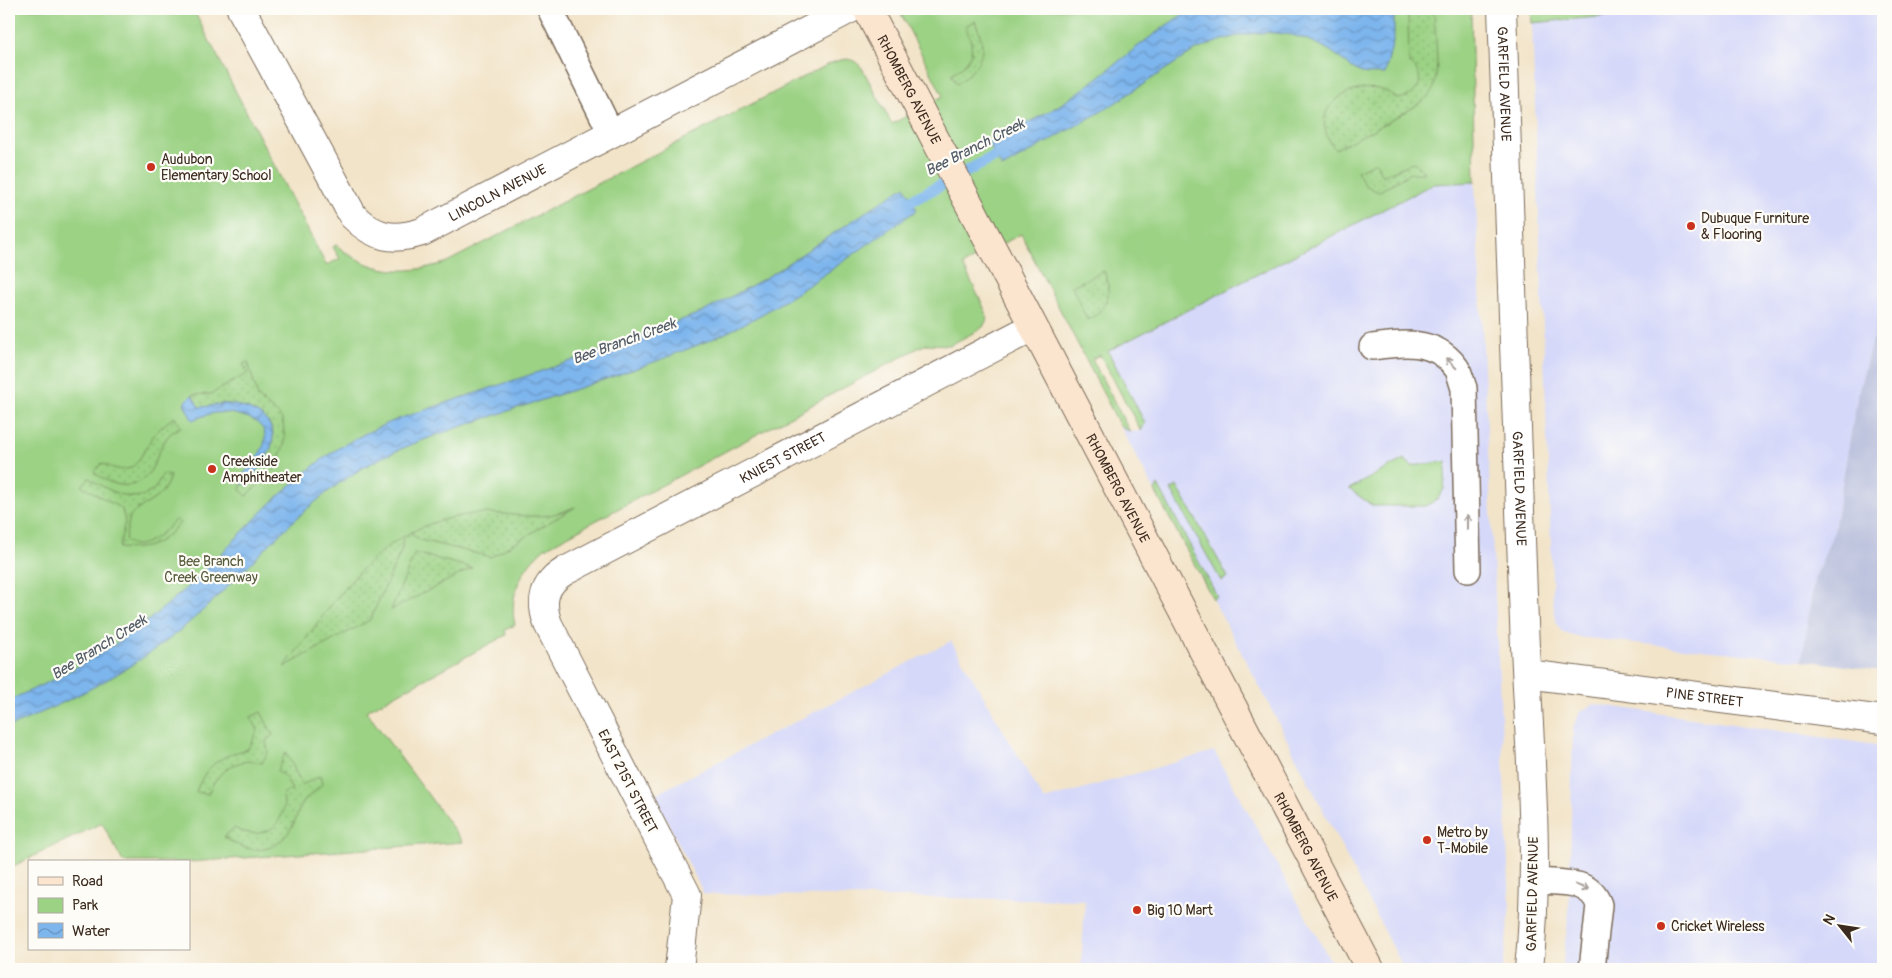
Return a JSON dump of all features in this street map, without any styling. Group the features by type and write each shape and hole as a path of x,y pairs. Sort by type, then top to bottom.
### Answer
{"main road":[{"name":"RHOMBERG AVENUE","path":"867,9 1370,969"}],"street":[{"name":"LINCOLN AVENUE","path":"241,9 353,216 365,228 380,235 402,238 422,232 850,9"},
{"name":"GARFIELD AVENUE","path":"1502,9 1526,674 1532,780 1534,881 1529,969"},
{"name":"KNIEST STREET","path":"543,598 549,584 560,574 1033,327"},
{"name":"EAST 21ST STREET","path":"543,598 543,612 548,624 687,895 679,969"},
{"name":"PINE STREET","path":"1526,674 1883,720"}],"lane":[{"path":"550,9 611,133"},
{"path":"1372,347 1413,342 1438,351 1456,366 1464,396 1468,570"},
{"path":"1534,881 1578,884 1596,895 1599,905 1592,969"}],"shaded area":[{"path":"1686,9 1883,9 1883,298 1857,398 1834,531 1814,580 1802,660 1576,637 1562,632 1557,624 1553,602 1532,23"},
{"path":"1475,182 1510,904 1503,969 1404,969 1262,691 1120,426 1130,432 1141,431 1107,351 1433,184"},
{"path":"1883,298 1883,671 1802,660 1814,580 1834,531 1857,398"},
{"path":"951,641 1044,800 1214,751 1335,969 1081,969 1085,900 704,894 654,795"},
{"path":"1594,704 1883,746 1883,969 1562,969 1569,911 1573,727 1580,712"}],"green space":[{"name":"Bee Branch Creek Greenway","path":"9,9 193,9 326,265 340,259 333,247 336,245 349,255 375,267 402,270 430,267 445,263 829,64 847,59 858,64 862,68 892,124 943,96 899,10 902,9 1471,9 1475,182 1433,184 1108,351 1145,423 1141,431 1100,355 1092,359 1130,432 1120,426 1021,234 963,265 986,312 987,319 983,327 977,331 950,345 927,344 920,347 545,548 530,564 519,582 515,592 513,614 515,625 505,630 506,635 366,711 463,842 190,862 190,860 122,860 102,823 9,868"},
{"path":"1408,9 1434,9 1437,64 1434,86 1431,93 1402,114 1335,149 1325,129 1325,119 1333,103 1350,92 1369,88 1384,90 1398,99 1412,94 1419,85 1420,79 1418,74 1409,63"},
{"path":"1531,9 1686,9 1532,23"},
{"path":"975,21 981,41 981,56 973,70 957,84 951,74 964,64 971,53 971,41 965,26"},
{"path":"1376,162 1382,176 1414,162 1425,173 1410,173 1378,192 1365,185 1357,171"},
{"path":"1104,271 1108,286 1107,300 1100,311 1087,320 1072,286"},
{"path":"248,362 258,397 279,415 283,422 285,443 278,460 280,463 247,496 240,490 242,484 248,482 267,455 273,437 271,428 266,420 255,412 241,406 218,404 199,408 192,395 211,394 248,373 243,364"},
{"path":"175,417 181,427 167,437 152,468 147,476 140,481 133,484 117,484 109,482 94,472 102,463 121,470 132,467 155,434"},
{"path":"1404,459 1412,466 1447,461 1444,489 1437,500 1425,506 1373,506 1349,489"},
{"path":"163,474 170,476 167,485 158,496 130,516 125,539 131,544 145,543 159,535 176,519 180,523 160,541 146,547 119,548 125,521 122,509 82,486 89,478 121,495 139,496 147,494 155,488"},
{"path":"1158,485 1217,596 1213,599 1155,491"},
{"path":"1177,486 1228,577 1221,581 1171,490"},
{"path":"575,507 491,557 420,540 413,535 407,536 402,541 402,549 370,620 284,667 342,591 362,569 384,549 409,533 438,521 473,514 543,516"},
{"path":"415,553 472,568 391,610"},
{"path":"261,712 273,735 266,741 268,752 262,763 253,761 229,767 217,778 208,794 196,792 205,774 222,758 248,749 258,730 251,717"},
{"path":"286,752 302,785 320,776 322,784 305,800 286,835 271,847 262,849 243,847 224,837 234,828 248,833 262,833 274,827 284,807 282,794 292,790 285,777 277,771"}],"water":[{"path":"1192,9 1394,9 1394,37 1385,74 1358,72 1327,49 1294,36 1260,33 1226,39 1192,52 1109,107 1002,168 988,142 1062,104 1161,29"},
{"path":"905,186 917,210 790,297 737,328 634,369 434,436 382,457 366,466 339,483 315,502 203,610 160,646 97,685 9,727 9,700 75,668 137,629 193,582 278,496 325,457 345,444 401,418 604,350 705,311 767,277"},
{"path":"192,395 199,407 229,404 249,409 266,420 271,428 273,438 267,457 246,484 242,484 240,479 263,447 265,435 263,429 252,420 236,414 212,414 192,420 184,403"}],"waterway":[{"name":"Bee Branch Creek","path":"899,207 1011,148"}],"place":[{"name":"Audubon Elementary School","path":"151,167"},
{"name":"Dubuque Furniture & Flooring","path":"1691,226"},
{"name":"Creekside Amphitheater","path":"212,469"},
{"name":"Metro by T-Mobile","path":"1427,840"},
{"name":"Big 10 Mart","path":"1137,910"},
{"name":"Cricket Wireless","path":"1661,926"}]}
